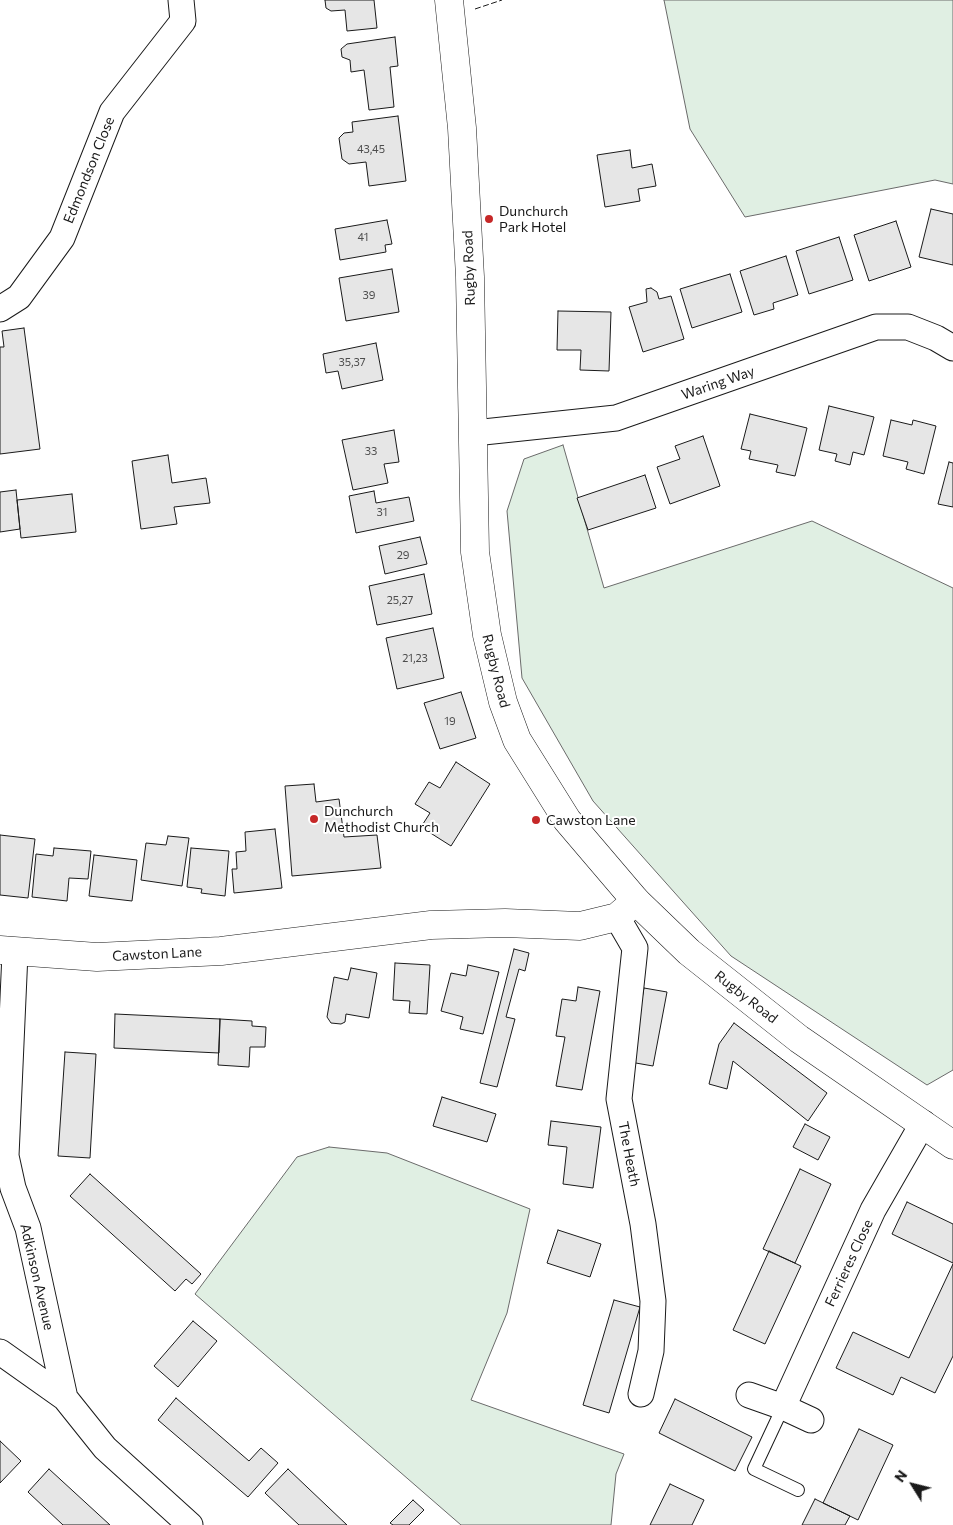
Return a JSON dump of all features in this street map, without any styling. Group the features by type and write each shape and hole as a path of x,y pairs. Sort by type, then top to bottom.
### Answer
{"main road":[{"name":"Rugby Road","path":"449,0 462,128 474,433 475,552 487,635 503,702 517,740 567,820 627,909 689,952 799,1039 953,1144"},
{"name":"Cawston Lane","path":"7,952 97,956 221,951 431,925 505,923 580,926 627,909"}],"street":[{"name":"Edmondson Close","path":"0,309 19,297 62,238 112,112 183,21 181,0"},
{"name":"Waring Way","path":"474,433 616,418 876,327 908,327 936,338 953,348"},
{"name":"The Heath","path":"627,909 635,948 619,1099 643,1224 653,1301 651,1351 641,1394"},
{"name":"Adkinson Avenue","path":"7,952 3,1158 28,1228 65,1398"},
{"name":"Ferrieres Close","path":"783,1407 873,1210 923,1123"},
{"name":"Adkinson Avenue","path":"0,1352 65,1398 105,1448 190,1525"},
{"path":"749,1395 812,1420"}],"lane":[{"path":"783,1407 754,1470 798,1490"}],"green space":[{"path":"664,0 953,0 953,184 935,180 745,217 690,129"},
{"path":"563,445 604,588 812,521 953,588 953,1070 927,1085 731,956 593,801 522,678 507,511 524,459"},
{"path":"329,1147 387,1153 530,1209 507,1313 471,1400 624,1454 616,1474 611,1525 461,1525 195,1294 297,1157"}],"building":[{"path":"325,0 374,0 377,28 347,31 345,10 331,11 326,8"},
{"path":"395,37 398,66 390,67 394,107 369,110 364,70 351,72 350,60 342,57 341,49 347,44"},
{"path":"398,116 406,181 369,186 366,162 349,164 342,159 339,138 344,133 353,132 352,122"},
{"path":"630,150 632,168 652,164 656,186 638,189 640,201 605,207 597,155"},
{"path":"931,209 953,214 953,265 919,257"},
{"path":"387,220 392,244 385,245 386,252 340,260 335,229"},
{"path":"896,221 911,267 869,281 854,235"},
{"path":"839,237 853,280 809,294 796,251"},
{"path":"786,256 798,295 773,303 774,309 754,315 740,271"},
{"path":"392,269 399,312 346,321 339,278"},
{"path":"730,274 742,312 692,328 680,289"},
{"path":"651,288 657,292 659,299 671,296 684,339 643,352 629,307 647,302 646,289"},
{"path":"558,311 611,312 609,371 580,370 581,350 557,350"},
{"path":"24,328 40,449 0,454 0,347 4,347 2,331"},
{"path":"376,343 383,380 342,389 338,371 326,373 323,354"},
{"path":"829,406 874,417 864,455 853,452 850,465 835,461 837,454 819,450"},
{"path":"750,414 807,428 795,476 776,472 778,465 749,459 751,451 741,449"},
{"path":"891,420 912,425 913,420 936,426 924,474 906,469 908,462 883,456"},
{"path":"394,430 399,462 384,464 388,483 353,490 342,440"},
{"path":"703,436 720,486 670,504 657,467 680,459 675,446"},
{"path":"168,455 172,483 206,478 210,503 174,507 177,524 141,529 132,461"},
{"path":"949,462 953,463 953,507 938,504"},
{"path":"645,475 656,508 588,530 577,498"},
{"path":"16,490 20,529 0,532 0,492"},
{"path":"374,491 376,503 409,497 414,521 356,533 349,496"},
{"path":"72,494 76,532 21,538 17,500"},
{"path":"420,537 427,564 385,574 379,546"},
{"path":"424,574 432,614 377,625 369,586"},
{"path":"433,628 444,678 397,689 386,638"},
{"path":"461,692 476,738 440,749 424,703"},
{"path":"456,762 490,784 451,846 421,827 430,813 415,804 429,782 440,788"},
{"name":"Dunchurch Methodist Church","path":"314,784 316,802 339,799 344,837 377,835 381,868 292,876 285,786"},
{"path":"275,829 282,888 234,893 232,869 237,869 236,852 246,851 245,832"},
{"path":"0,835 35,839 28,898 0,895"},
{"path":"168,836 189,838 182,886 141,880 146,843 166,845"},
{"path":"54,848 91,851 88,879 69,878 67,901 32,897 36,854 53,856"},
{"path":"191,848 229,851 225,896 201,893 202,889 187,887"},
{"path":"94,855 137,860 132,901 89,896"},
{"path":"514,949 529,953 525,971 519,969 506,1017 515,1019 497,1087 480,1083"},
{"path":"395,963 430,965 427,1014 409,1013 410,1001 393,1000"},
{"path":"468,965 499,972 483,1034 460,1029 463,1017 441,1011 451,973 466,976"},
{"path":"351,968 377,973 369,1018 346,1014 345,1022 341,1024 331,1023 327,1017 334,977 348,980"},
{"path":"578,987 600,991 582,1090 556,1086 565,1037 556,1036 562,999 576,1001"},
{"path":"644,988 667,992 653,1066 630,1062"},
{"path":"115,1014 220,1019 219,1053 114,1048"},
{"path":"220,1019 252,1021 252,1026 266,1027 265,1047 250,1047 249,1067 218,1065"},
{"path":"734,1023 827,1093 808,1121 733,1061 727,1089 709,1084 719,1044"},
{"path":"65,1052 96,1054 90,1158 58,1156"},
{"path":"442,1097 496,1114 487,1142 433,1126"},
{"path":"551,1121 601,1127 593,1188 563,1184 567,1147 548,1145"},
{"path":"805,1124 830,1137 818,1160 793,1147"},
{"path":"800,1169 831,1184 795,1263 763,1249"},
{"path":"90,1174 201,1274 192,1284 186,1279 175,1291 70,1196"},
{"path":"907,1202 953,1224 953,1263 892,1234"},
{"path":"558,1230 601,1244 590,1277 547,1263"},
{"path":"769,1251 801,1266 765,1344 733,1330"},
{"path":"953,1264 953,1356 935,1393 901,1377 893,1395 836,1368 853,1332 909,1358"},
{"path":"614,1300 640,1307 609,1413 583,1405"},
{"path":"193,1321 217,1341 178,1387 154,1366"},
{"path":"176,1398 249,1461 261,1448 278,1463 248,1497 158,1420"},
{"path":"675,1399 752,1437 735,1471 659,1433"},
{"path":"859,1429 893,1445 858,1520 823,1503"},
{"path":"0,1441 21,1461 0,1483"},
{"path":"49,1469 110,1525 63,1525 28,1492"},
{"path":"288,1469 347,1525 299,1525 265,1493"},
{"path":"670,1484 704,1500 692,1525 650,1525"},
{"path":"815,1499 850,1516 845,1525 802,1525"},
{"path":"413,1500 424,1510 409,1525 393,1525 390,1523"}],"fence":[{"path":"475,9 502,0"}],"place":[{"name":"Dunchurch Park Hotel","path":"489,219"},
{"name":"Dunchurch Methodist Church","path":"314,819"},
{"name":"Cawston Lane","path":"536,820"}]}
